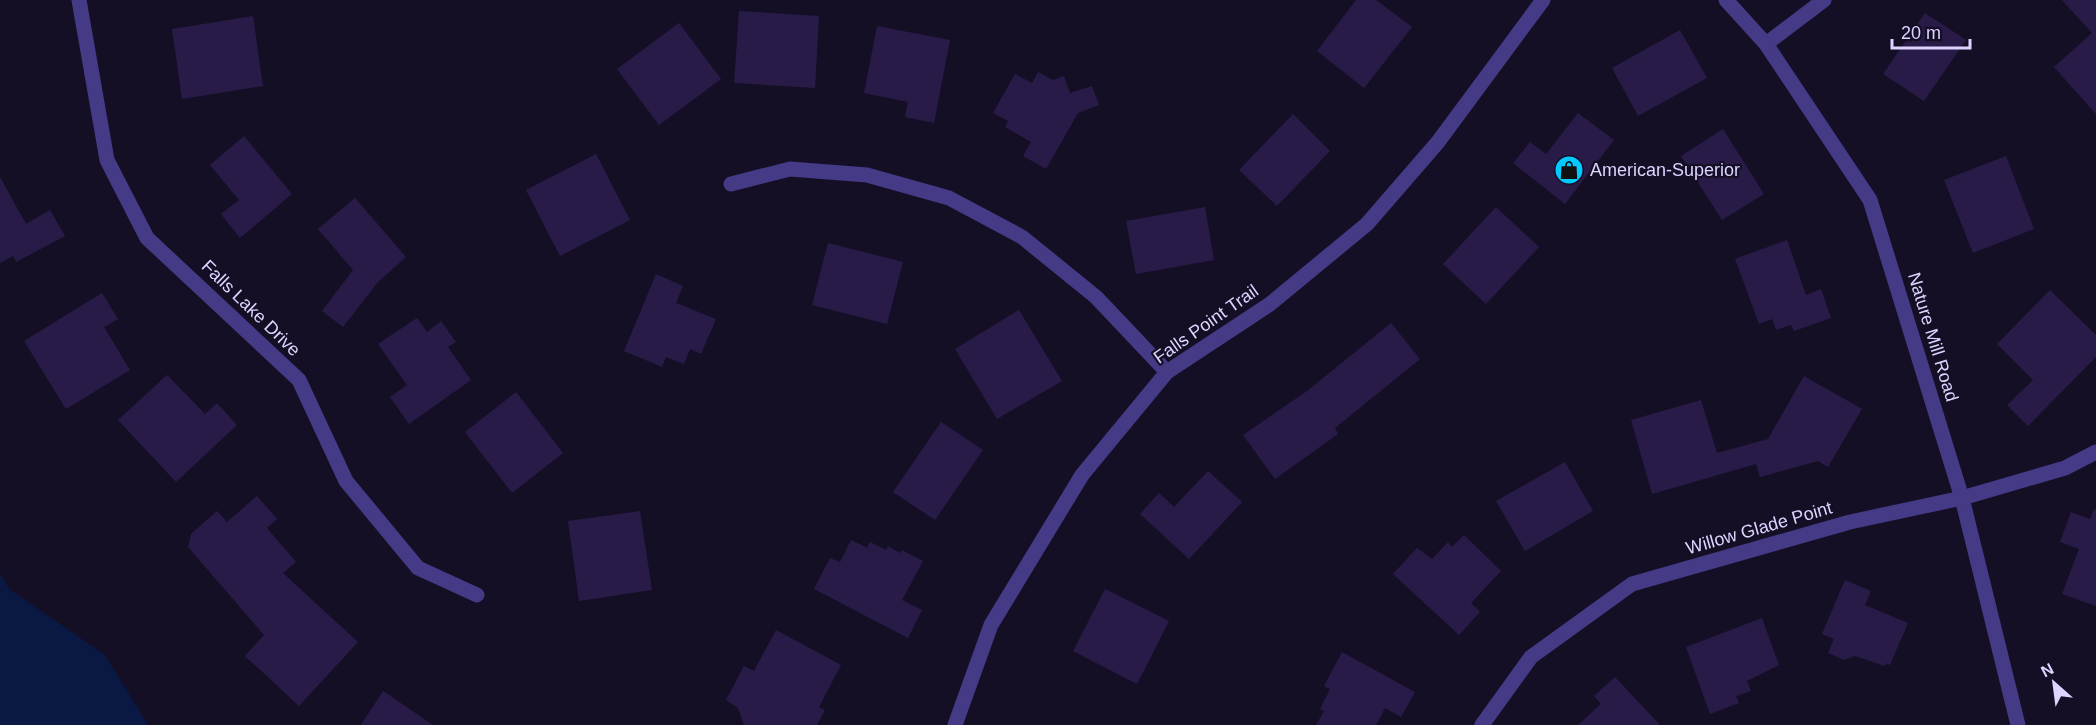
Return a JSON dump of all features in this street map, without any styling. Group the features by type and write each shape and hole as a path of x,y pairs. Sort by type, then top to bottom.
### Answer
{"street":[{"name":"Falls Lake Drive","path":"79,0 107,160 147,238 299,380 346,481 418,568 477,595"},
{"name":"Falls Point Trail","path":"955,725 991,625 1082,475 1167,372 1270,304 1367,224 1438,142 1543,0"},
{"name":"Nature Mill Road","path":"1726,0 1766,44 1870,200 1962,498 2018,725"},
{"path":"1766,44 1824,0"},
{"path":"731,184 790,169 867,175 949,198 1022,237 1096,297 1167,372"},
{"name":"Willow Glade Point","path":"1482,725 1531,657 1632,584 1851,522 1962,498 2065,468 2096,452"}],"water":[{"path":"0,573 9,589 105,655 148,725 0,725"}],"building":[{"path":"1356,0 1376,0 1412,27 1364,88 1317,51"},
{"path":"2062,0 2096,0 2096,114 2054,67 2092,33"},
{"path":"739,11 819,16 815,88 734,83"},
{"path":"1925,13 1966,40 1924,101 1883,74"},
{"path":"253,16 263,86 182,99 172,29"},
{"path":"679,23 721,79 659,125 617,69"},
{"path":"877,26 950,40 934,123 905,117 908,102 864,93"},
{"path":"1680,30 1707,78 1638,116 1612,68"},
{"path":"1038,72 1053,80 1064,76 1070,93 1092,86 1099,105 1078,113 1046,169 1023,156 1031,142 1005,127 1008,121 993,113 1015,74 1032,83"},
{"path":"1578,113 1614,140 1565,204 1513,163 1530,142 1546,154"},
{"path":"1293,114 1330,151 1277,206 1239,170"},
{"path":"1723,129 1764,194 1722,220 1681,156"},
{"path":"244,136 292,194 240,238 221,214 239,200 210,165"},
{"path":"596,154 630,220 560,256 526,190"},
{"path":"2006,156 2034,229 1973,253 1944,180"},
{"path":"0,177 26,224 50,210 65,236 16,262 13,256 0,263"},
{"path":"355,198 406,257 378,282 343,327 322,311 353,270 318,229"},
{"path":"1205,207 1214,260 1136,274 1126,221"},
{"path":"1496,207 1539,247 1486,304 1443,264"},
{"path":"1787,240 1806,295 1821,289 1831,318 1794,331 1791,325 1776,330 1772,319 1759,324 1735,259"},
{"path":"828,243 903,262 887,324 812,305"},
{"path":"656,274 683,286 676,303 716,319 701,354 690,349 684,364 666,357 662,367 624,351"},
{"path":"2050,290 2096,335 2096,357 2028,426 2007,405 2033,380 1997,344"},
{"path":"102,293 118,319 104,327 130,370 66,409 24,341"},
{"path":"1019,310 1062,381 997,419 955,349"},
{"path":"417,318 427,332 441,321 456,342 448,347 471,380 409,424 390,397 407,385 378,344"},
{"path":"1391,323 1420,359 1335,428 1338,434 1275,479 1243,435 1307,391"},
{"path":"167,375 205,414 217,403 237,425 176,482 118,420"},
{"path":"1804,376 1862,409 1828,467 1818,461 1760,477 1756,464 1652,494 1631,420 1701,400 1717,453 1768,439"},
{"path":"516,392 563,453 512,493 465,432"},
{"path":"941,422 983,450 935,520 893,492"},
{"path":"1565,462 1593,511 1525,551 1496,501"},
{"path":"1208,471 1242,502 1189,559 1140,514 1159,493 1174,507"},
{"path":"257,496 277,519 267,528 296,562 283,573 358,642 299,706 245,656 264,635 188,547 191,534 217,511 227,522"},
{"path":"2094,509 2096,510 2096,606 2062,594 2079,549 2060,542 2071,512 2090,519"},
{"path":"640,511 652,590 579,601 568,521"},
{"path":"1464,535 1501,571 1471,603 1480,612 1459,635 1393,574 1417,548 1432,559 1448,542 1452,547"},
{"path":"851,540 867,548 870,542 886,550 888,546 900,553 902,550 923,561 902,600 922,610 908,638 814,589 830,558 840,562"},
{"path":"1845,580 1871,591 1865,605 1908,623 1890,665 1886,663 1885,666 1855,656 1844,660 1828,653 1834,639 1822,634"},
{"path":"1105,589 1169,621 1137,684 1073,651"},
{"path":"1762,618 1779,665 1747,681 1751,691 1736,696 1739,703 1710,714 1686,647"},
{"path":"776,630 841,665 819,707 825,710 817,725 744,725 738,708 726,700 744,666 754,671"},
{"path":"1342,652 1415,692 1401,717 1385,708 1376,725 1316,725 1324,711 1320,709 1330,689 1324,686"},
{"path":"1615,677 1660,725 1578,725 1601,704 1594,696"},
{"path":"383,691 433,725 361,725"}],"place":[{"name":"American-Superior","path":"1569,170"}]}
